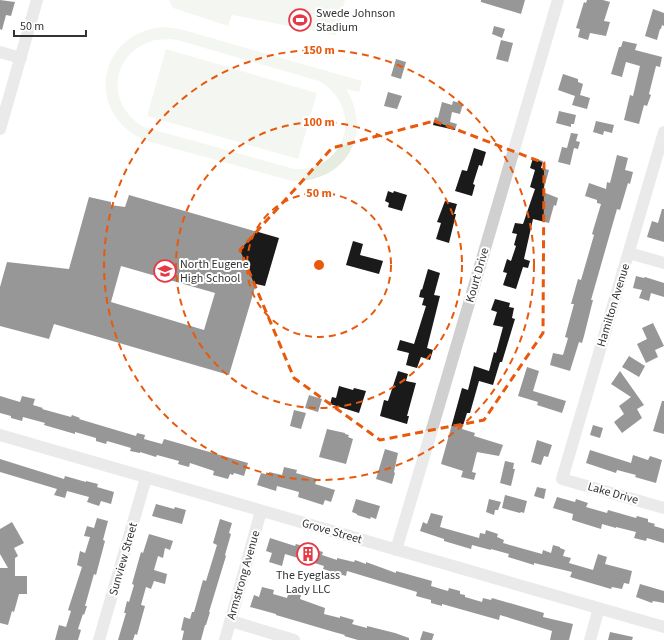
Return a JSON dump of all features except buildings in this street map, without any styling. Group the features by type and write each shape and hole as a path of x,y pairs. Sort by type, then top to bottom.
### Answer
{"street":[{"path":"0,129 37,0"},
{"name":"Kourt Drive","path":"396,550 426,453 558,0"},
{"path":"0,52 21,58"},
{"name":"Hamilton Avenue","path":"562,479 664,132"},
{"path":"629,253 664,263"},
{"name":"Grove Street","path":"0,435 664,627"},
{"name":"Sunview Street","path":"100,640 146,478"},
{"name":"Lake Drive","path":"562,479 664,508"},
{"name":"Armstrong Avenue","path":"225,640 261,511"},
{"path":"590,640 598,608"},
{"path":"231,621 294,640"}],"highlighted area":[{"path":"434,121 544,163 543,333 484,420 380,440 294,378 240,250 332,148"}],"shaded area":[{"name":"Swede Johnson Stadium","path":"169,0 345,0 336,35 232,15 228,26 173,8"},
{"path":"162,27 180,29 362,81 359,92 346,89 354,106 357,123 355,138 349,153 340,165 327,174 311,179 292,181 147,141 127,129 114,114 107,96 106,78 111,60 123,44 140,33","holes":["170,39 319,81 333,93 342,107 345,122 344,136 337,150 327,160 312,167 294,169 144,127 131,117 123,105 118,93 118,79 122,67 129,55 140,46 155,40"]},
{"path":"166,49 317,93 298,159 147,116"}],"place":[{"name":"Swede Johnson Stadium","path":"300,20"},
{"name":"North Eugene High School","path":"165,271"},
{"name":"The Eyeglass Lady LLC","path":"308,554"}]}
